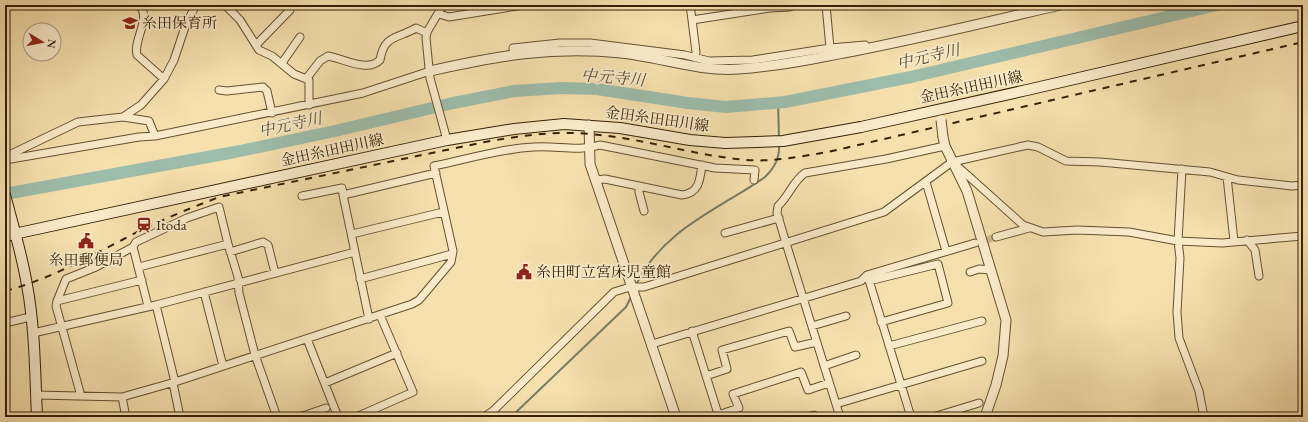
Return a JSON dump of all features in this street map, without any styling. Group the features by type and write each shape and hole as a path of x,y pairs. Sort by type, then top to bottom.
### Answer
{"main road":[{"name":"金田糸田田川線","path":"5,236 14,229 447,140 528,127 564,124 589,125 620,128 690,140 748,143 784,141 861,127 939,110 1303,26"},
{"path":"5,195 27,286 33,333 37,417"}],"street":[{"path":"139,5 144,12 144,18 137,44 137,55 164,79"},
{"path":"123,118 141,105 164,79 174,60 186,24 196,5"},
{"path":"225,5 240,20 259,50 282,63 294,74 309,80 309,105"},
{"path":"443,5 427,33 430,75 443,130 447,140"},
{"path":"439,14 449,17 524,5"},
{"path":"690,5 696,52 695,58"},
{"path":"826,5 830,48"},
{"path":"5,158 139,137 154,136 309,105 363,93 514,54 567,50 622,53 712,68 737,70 807,60 872,48 1060,5"},
{"path":"692,20 770,8 790,8"},
{"path":"256,45 290,10"},
{"path":"306,79 320,61 328,56 359,64 374,63 380,60 382,48 392,39 416,28 427,33"},
{"path":"282,63 300,37"},
{"path":"514,54 513,48 524,46 590,43 652,50 709,61 754,60 830,48 869,45 872,48"},
{"path":"219,90 227,91 263,87 267,91 272,112"},
{"path":"939,110 944,141 967,191 1004,308 1006,333 996,385 985,417"},
{"path":"5,158 78,122 123,118 149,121 154,136"},
{"path":"589,125 590,164 630,286 652,344 676,417"},
{"path":"840,417 778,218 778,206 787,198 798,178 805,173 886,159 944,141"},
{"path":"36,394 122,397 174,382 369,319 412,304 419,300 451,262 452,254 434,166 520,148 536,146 589,149 600,145 702,165 755,170 754,180"},
{"path":"484,417 493,411 614,292 630,286 644,287 884,212 953,162 1028,145 1038,147 1066,161 1100,162 1182,169 1210,172 1227,177 1276,184 1303,185"},
{"path":"953,162 1029,228 1043,232 1077,230 1130,232 1178,241 1222,243 1303,236"},
{"path":"595,180 605,179 682,195 688,194 695,190 699,183 702,165"},
{"path":"1182,169 1178,241 1180,258 1177,312 1179,338 1199,391 1204,417"},
{"path":"344,195 436,173"},
{"path":"1227,177 1234,241"},
{"path":"926,182 946,251"},
{"path":"639,186 638,192 644,211"},
{"path":"302,196 342,188 360,279 369,311 369,319"},
{"path":"81,396 56,306 66,279 96,267 133,247 136,242 187,218 219,207 238,277 238,283 255,355 277,417"},
{"path":"352,234 444,212"},
{"path":"725,233 778,218"},
{"path":"996,237 1029,228"},
{"path":"1247,240 1255,250 1260,276"},
{"path":"230,252 263,242 268,245 275,273"},
{"path":"652,344 803,297 861,281 946,251 975,243"},
{"path":"139,267 228,244"},
{"path":"133,247 148,306"},
{"path":"33,333 62,328 355,252"},
{"path":"360,279 452,254"},
{"path":"868,278 938,264 948,303 881,322"},
{"path":"970,272 979,269 991,270"},
{"path":"868,278 911,417"},
{"path":"57,301 142,280"},
{"path":"204,292 223,366"},
{"path":"156,304 174,382 180,417"},
{"path":"356,417 413,392 380,315"},
{"path":"812,326 846,316"},
{"path":"5,323 30,318"},
{"path":"889,346 982,321"},
{"path":"706,376 727,369 722,350 790,330 795,346 817,342"},
{"path":"692,331 719,416 738,408 733,394 801,372 808,390 829,383"},
{"path":"307,339 338,417"},
{"path":"324,383 397,353"},
{"path":"824,366 856,355"},
{"path":"836,404 982,361"},
{"path":"122,397 126,417"},
{"path":"933,417 979,403"},
{"path":"300,417 326,408"},
{"path":"806,417 814,414 815,417"}],"waterway":[{"name":"中元寺川","path":"5,194 235,152 335,131 453,103 514,91 562,88 597,89 688,103 726,107 785,102 911,77 1217,5"},
{"path":"778,103 779,137"},
{"path":"636,285 647,266 661,249 676,235 693,222 765,177 772,170 776,162 779,153 779,143"},
{"path":"511,417 626,307 631,297"}],"tunnel":[{"path":"977,243 996,237"}],"railway":[{"path":"5,291 50,275 158,222 219,197 485,142 542,134 571,133 637,140 691,152 728,158 747,160 788,158 828,152 1303,42"}],"place":[{"name":"糸田保育所","path":"130,23"},
{"name":"Itoda","path":"144,225"},
{"name":"糸田郵便局","path":"86,241"},
{"name":"糸田町立宮床児童館","path":"524,272"}]}
